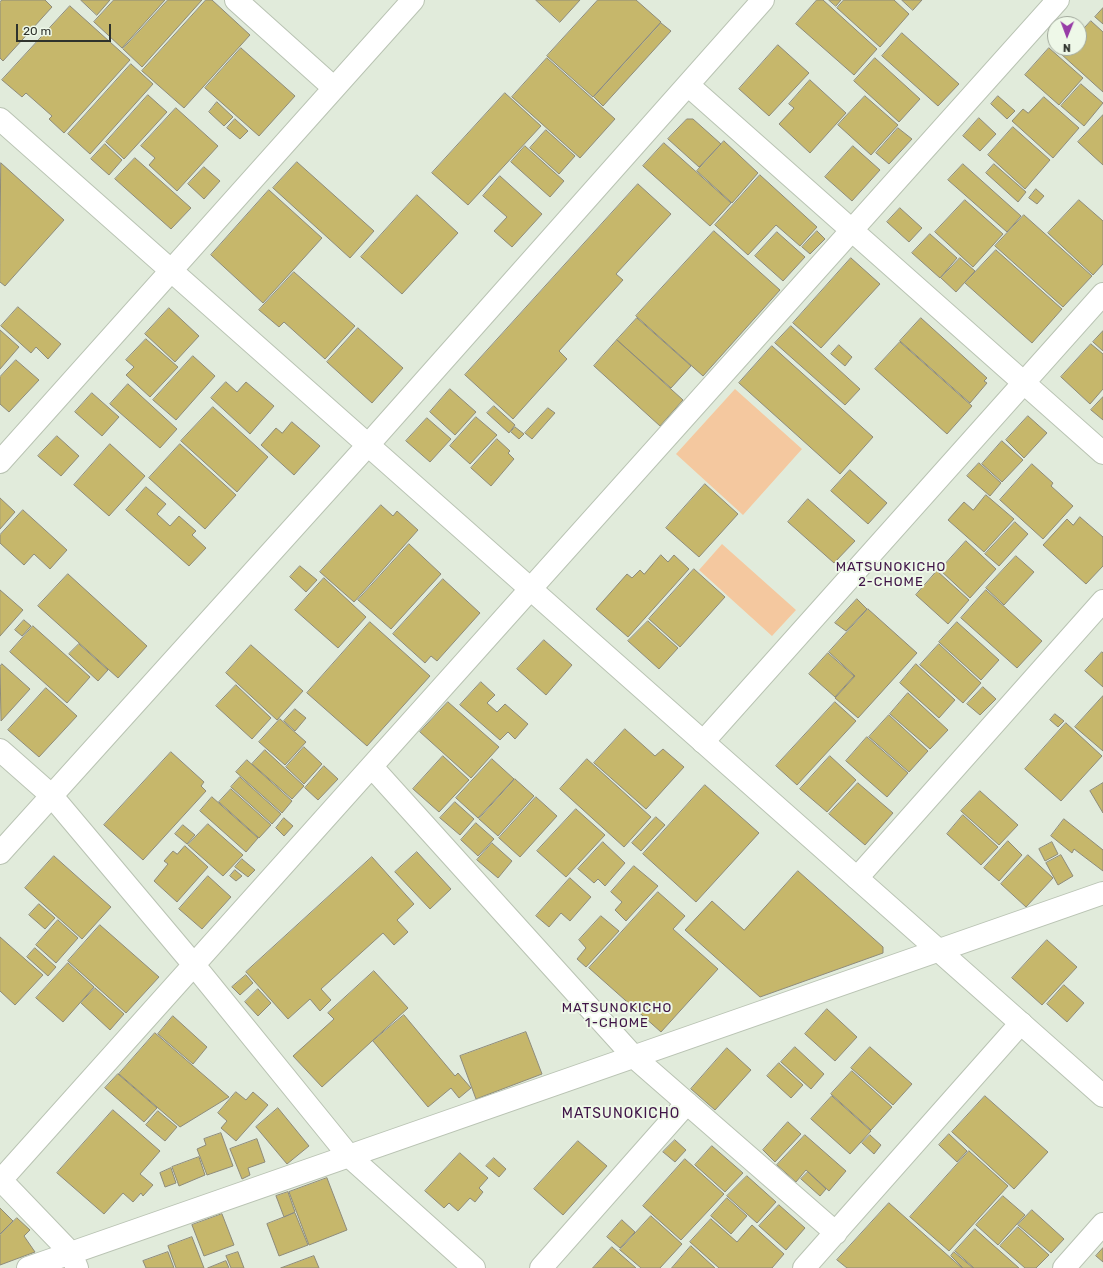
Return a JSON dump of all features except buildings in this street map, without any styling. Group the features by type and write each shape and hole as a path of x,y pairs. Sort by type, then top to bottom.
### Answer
{"street":[{"path":"236,0 334,88"},
{"path":"4,448 171,270 413,0"},
{"path":"0,853 368,445 763,0"},
{"path":"74,1261 0,1180 194,966 1058,0"},
{"path":"688,85 1103,453"},
{"path":"0,120 1103,1096"},
{"path":"703,742 1103,294"},
{"path":"857,878 1103,601"},
{"path":"0,750 51,795 194,966 349,1156 474,1268"},
{"path":"372,767 634,1057 836,1233"},
{"path":"28,1268 74,1261 349,1156 1103,893"},
{"path":"804,1268 1021,1023"},
{"path":"541,1268 687,1103"},
{"path":"1064,1268 1103,1224"}],"shaded area":[{"path":"735,389 802,449 743,515 676,454"},
{"path":"722,544 796,610 772,636 699,570"}],"district":[{"name":"MATSUNOKICHO 2-CHOME","path":"891,574"},
{"name":"MATSUNOKICHO 1-CHOME","path":"617,1016"},
{"name":"MATSUNOKICHO","path":"621,1114"}]}
